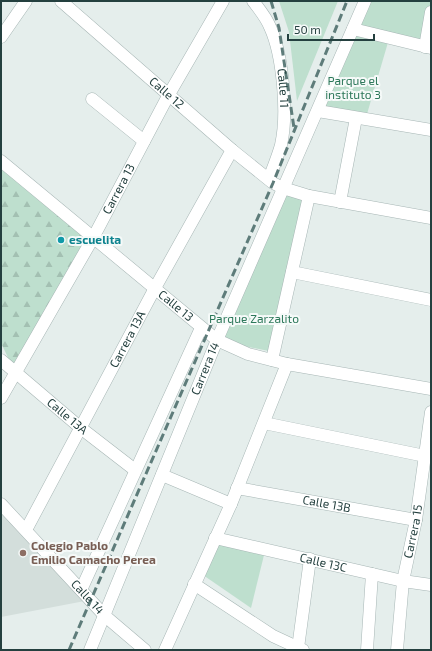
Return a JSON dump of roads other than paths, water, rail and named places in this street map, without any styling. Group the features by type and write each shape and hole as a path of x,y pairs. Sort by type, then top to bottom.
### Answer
{"street":[{"path":"1,37 26,1"},
{"name":"Calle 12","path":"61,1 168,96 232,150 275,183"},
{"name":"Carrera 13","path":"1,398 93,238 168,96 223,1"},
{"name":"Calle 11","path":"253,1 270,27 279,58 282,83 283,131 275,183"},
{"name":"Carrera 14","path":"90,650 217,340 275,183 318,111 365,1"},
{"path":"353,29 428,47 431,12"},
{"path":"92,99 144,141"},
{"path":"318,111 431,130"},
{"path":"340,202 356,118"},
{"name":"Carrera 13A","path":"26,530 82,429 155,288 232,150"},
{"name":"Calle 13","path":"1,161 217,340 248,354 287,364 431,389"},
{"path":"275,183 309,196 431,218"},
{"path":"272,360 309,196"},
{"path":"292,272 431,300"},
{"name":"Carrera 14","path":"81,590 201,328"},
{"name":"Calle 13A","path":"1,360 82,429 135,470"},
{"path":"165,650 231,504 287,364"},
{"name":"Carrera 15","path":"397,650 403,581 416,520 431,412"},
{"path":"264,423 425,456"},
{"path":"162,475 231,504"},
{"name":"Calle 13B","path":"237,488 416,520"},
{"name":"Calle 14","path":"1,504 104,616 145,650"},
{"name":"Calle 13C","path":"215,538 403,581 431,585"},
{"path":"194,584 273,636 300,649 310,559"},
{"path":"367,650 372,574"}],"railway":[{"path":"271,1 279,28 294,128"},
{"path":"69,650 273,183 347,1"}],"place":[{"name":"escuelita","path":"61,240"},
{"name":"Colegio Pablo Emilio Camacho Perea","path":"23,553"}],"park label":[{"name":"Parque el instituto 3","path":"353,88"},
{"name":"Parque Zarzalito","path":"254,319"}]}
